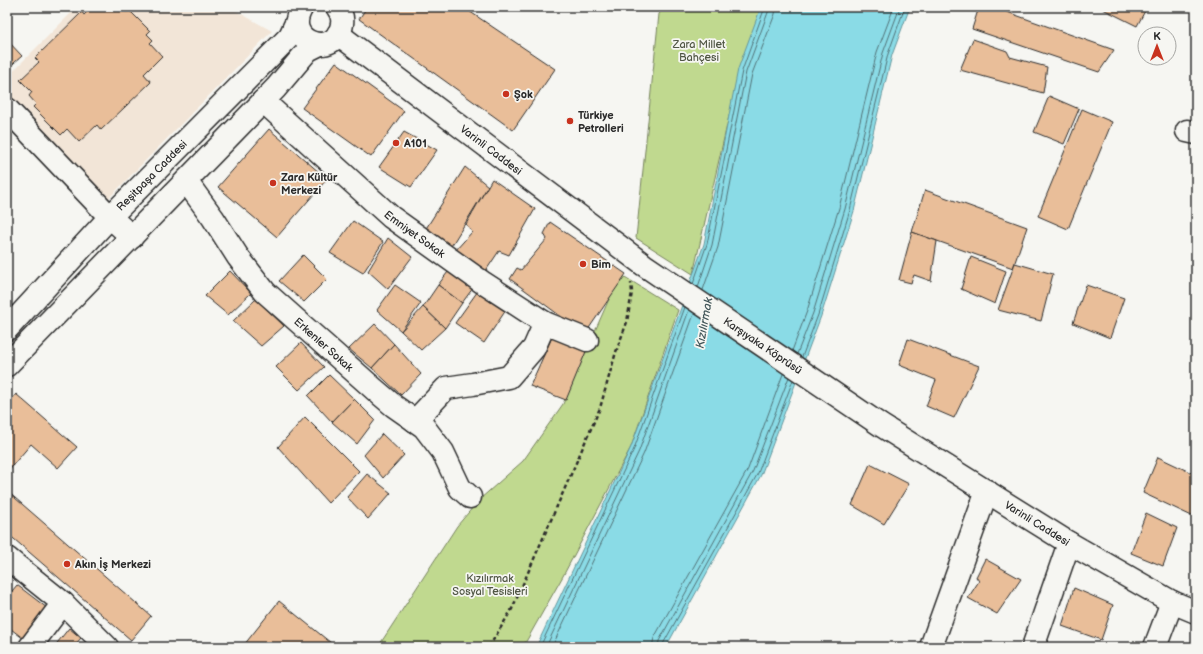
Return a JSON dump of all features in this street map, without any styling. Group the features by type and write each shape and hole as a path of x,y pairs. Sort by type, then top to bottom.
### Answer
{"main road":[{"path":"7,365 263,101 308,50 329,39 342,22 341,15 337,7"},
{"name":"Varinli Caddesi","path":"295,14 301,36 307,41 313,44 329,39 644,265"},
{"name":"Reşitpaşa Caddesi","path":"7,329 110,217 290,36 295,14"},
{"name":"Emniyet Sokak","path":"263,101 391,217 482,282 545,323 586,340"},
{"path":"7,109 110,217 132,237"},
{"name":"Erkenler Sokak","path":"186,181 213,218 238,257 265,292 394,406 424,427 443,452 460,488 470,497"},
{"name":"Karşıyaka Köprüsü","path":"644,265 882,426"},
{"path":"416,421 446,388 509,377 534,348 545,323"},
{"name":"Varinli Caddesi","path":"882,426 1070,542 1172,602 1196,612"},
{"path":"931,647 987,491"},
{"path":"1033,647 1070,542"},
{"path":"7,558 63,604 107,647"},
{"path":"1155,647 1172,602"},
{"path":"30,647 63,604"}],"path":[{"path":"488,647 512,609 600,408 616,352 627,322 632,292 625,251"}],"shaded area":[{"path":"77,7 229,7 272,31 109,198 7,98 7,77"}],"green space":[{"name":"Zara Millet Bahçesi","path":"664,7 768,7 742,59 693,274 636,238 659,14"},
{"name":"Kızılırmak Sosyal Tesisleri","path":"620,274 678,310 631,447 563,576 523,647 378,647 457,526 480,499 523,461 563,404"}],"water":[{"name":"Kızılırmak","path":"761,7 910,7 892,55 854,211 821,316 761,475 666,647 536,647 631,447 704,244 738,69"}],"building":[{"path":"92,7 122,7 126,12 129,10 150,31 147,34 153,40 150,43 162,56 144,74 151,82 101,130 97,125 79,142 67,129 61,135 33,107 36,104 29,96 32,92 20,80 39,62 35,58 82,12 84,15"},
{"path":"367,7 463,7 555,69 513,130 359,19"},
{"path":"979,7 993,7 1114,50 1099,72 972,29"},
{"path":"1099,7 1147,7 1137,26"},
{"path":"973,39 1007,51 1010,57 1047,67 1043,93 960,70"},
{"path":"7,40 22,56 7,69"},
{"path":"336,62 404,111 371,157 302,108"},
{"path":"1049,96 1079,109 1064,144 1034,132"},
{"path":"1082,109 1112,122 1068,229 1038,216"},
{"name":"Zara Kültür Merkezi","path":"269,129 327,179 277,237 218,187"},
{"path":"404,132 437,150 411,187 379,167"},
{"path":"465,167 488,186 450,248 425,230"},
{"path":"492,179 535,209 509,255 499,251 483,275 455,251 472,232 466,224"},
{"path":"925,190 1027,227 1013,268 912,232"},
{"path":"353,221 383,242 363,273 330,253"},
{"path":"550,222 626,274 585,334 510,279 517,268 521,270 547,239 544,234"},
{"path":"912,232 937,241 931,281 914,275 911,283 899,280"},
{"path":"388,238 412,257 388,289 368,271"},
{"path":"303,255 327,279 304,302 279,281"},
{"path":"971,257 1006,271 995,304 961,289"},
{"path":"1015,263 1053,274 1041,321 998,310"},
{"path":"451,268 476,284 462,303 438,285"},
{"path":"230,271 251,293 228,315 205,296"},
{"path":"395,285 421,303 401,331 377,310"},
{"path":"438,285 462,303 445,328 423,307"},
{"path":"1086,285 1124,298 1110,338 1073,323"},
{"path":"480,288 508,307 484,343 455,323"},
{"path":"256,299 284,326 261,346 233,321"},
{"path":"423,307 445,328 421,350 401,331"},
{"path":"375,324 394,344 372,368 349,349"},
{"path":"553,335 587,349 566,400 530,386"},
{"path":"908,339 979,366 954,418 926,406 936,380 899,365"},
{"path":"301,343 324,367 299,390 276,367"},
{"path":"394,344 421,374 401,395 372,368"},
{"path":"329,375 354,399 332,422 308,396"},
{"path":"16,394 77,447 58,468 31,444 7,472 7,405"},
{"path":"354,399 375,420 357,444 332,422"},
{"path":"305,417 359,471 328,503 278,447"},
{"path":"382,434 404,455 383,478 364,455"},
{"path":"1158,457 1196,475 1196,518 1143,493"},
{"path":"870,464 909,484 884,524 852,505"},
{"path":"367,474 391,493 368,519 347,497"},
{"name":"Akın İş Merkezi","path":"7,491 151,616 131,640 7,533"},
{"path":"1146,513 1177,528 1163,566 1131,553"},
{"path":"985,559 1021,579 997,614 968,598 979,581 976,577"},
{"path":"17,585 47,608 24,639 7,626 7,597"},
{"path":"1074,588 1113,605 1101,640 1062,626"},
{"path":"279,601 336,647 247,647 244,645"},
{"path":"69,628 81,638 73,647 54,647"}],"place":[{"name":"Şok","path":"506,94"},
{"name":"Türkiye Petrolleri","path":"570,121"},
{"name":"A101","path":"396,143"},
{"name":"Zara Kültür Merkezi","path":"273,183"},
{"name":"Bim","path":"583,264"},
{"name":"Akın İş Merkezi","path":"67,564"}]}
